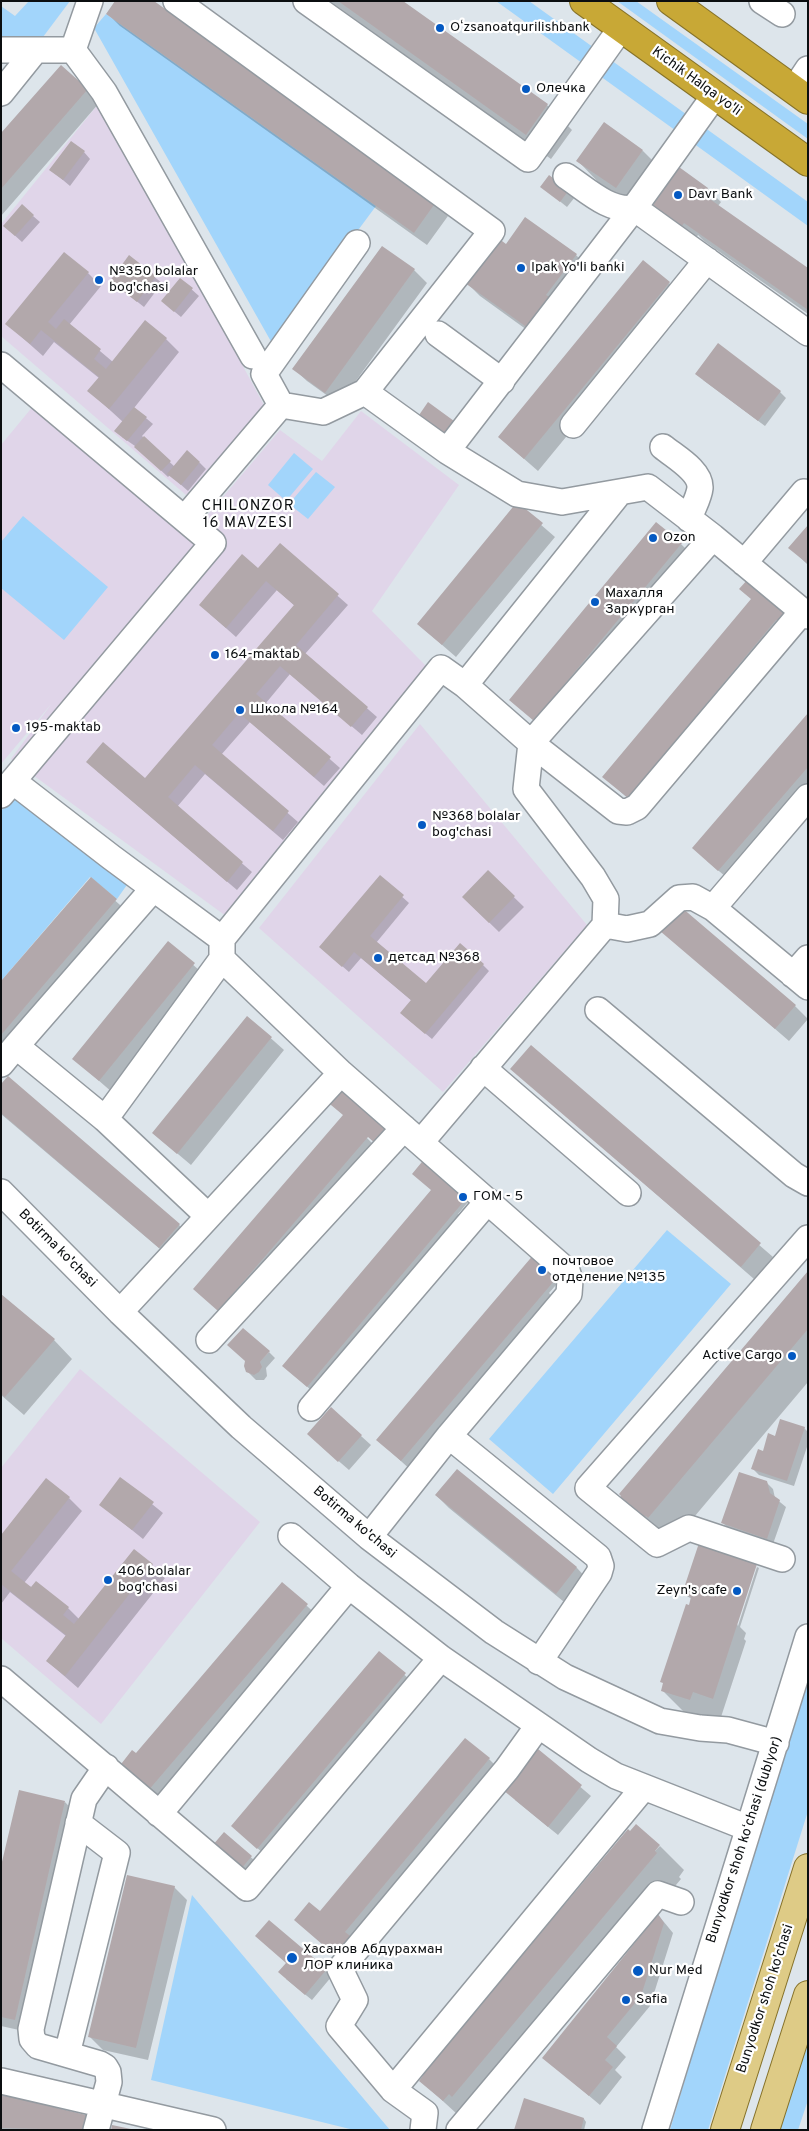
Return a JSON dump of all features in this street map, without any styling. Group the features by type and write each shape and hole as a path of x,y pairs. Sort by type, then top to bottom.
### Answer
{"highway":[{"name":"Kichik Halqa yo'li","path":"584,1 808,162"},
{"path":"671,1 803,86"}],"main road":[{"name":"Bunyodkor shoh ko'chasi","path":"725,2130 808,1868"},
{"path":"765,2130 808,1995"}],"street":[{"path":"176,1 492,231 365,392 323,412 281,405"},
{"path":"306,1 528,159 621,28"},
{"path":"73,50 88,2"},
{"path":"1,50 34,52 73,50"},
{"path":"73,50 104,92 252,356"},
{"path":"1,93 34,52"},
{"path":"447,452 634,208 715,95"},
{"path":"566,176 614,207 634,208 808,333"},
{"path":"281,405 264,374 357,243"},
{"path":"573,426 707,260"},
{"path":"438,334 502,381"},
{"path":"1,365 213,543 7,789 153,889 222,949 341,1073 567,1270 570,1280 569,1294 449,1436 369,1537"},
{"path":"105,1119 222,949 440,668 465,685 532,743 618,811 627,812 638,807 805,614 713,537 648,487 562,502 517,494 447,452 365,392"},
{"path":"185,518 281,405"},
{"path":"663,447 700,480 700,490 689,519"},
{"path":"465,685 620,492"},
{"path":"744,563 804,492"},
{"path":"210,1340 412,1135 483,1068 605,924 606,900 593,877 526,789 532,743 713,537"},
{"path":"713,908 808,797"},
{"path":"153,889 9,1055 105,1119 208,1216"},
{"path":"605,924 627,929 650,924 679,898 693,896 713,908 803,973"},
{"path":"598,1010 786,1169 808,1183"},
{"path":"483,1068 628,1193"},
{"path":"120,1312 341,1073"},
{"name":"Botirma ko'chasi","path":"1,1192 120,1312 241,1427 369,1537 449,1600 539,1662 592,1691 660,1722 728,1730 776,1743"},
{"path":"311,1408 488,1201"},
{"path":"782,1559 689,1528 657,1544 588,1488 808,1238"},
{"path":"449,1436 598,1558 601,1566 599,1573 539,1662"},
{"path":"291,1536 349,1586 441,1658 538,1726 616,1776 748,1828"},
{"path":"159,1814 349,1586"},
{"name":"Bunyodkor shoh koʻchasi (dublyor)","path":"655,2130 808,1637"},
{"path":"1,1679 247,1888 441,1658"},
{"path":"453,2130 424,2122 393,2090 339,2026 355,2000 340,1969 507,1769 538,1726"},
{"path":"96,2130 109,2082 108,2072 105,2067 38,2046 32,2039 31,2029 84,1799 106,1767"},
{"path":"393,2090 644,1787"},
{"path":"67,2054 117,1854 78,1823"},
{"path":"458,2130 658,1894 681,1902"},
{"path":"1,2081 213,2130"}],"shaded area":[{"path":"29,1 70,1 40,41 1,39 1,6 15,16"},
{"path":"496,1 529,1 808,202 808,226"},
{"path":"617,1 636,1 808,124 808,139"},
{"path":"106,14 376,206 273,345 94,28"},
{"name":"№350 bolalar bog'chasi","path":"100,102 265,407 186,495 1,336 1,224"},
{"name":"164-maktab","path":"34,405 193,532 280,430 322,461 361,411 459,485 372,611 426,666 230,919 11,759 52,703 1,764 1,445"},
{"path":"294,453 313,469 286,501 268,485"},
{"path":"316,472 335,487 308,519 289,504"},
{"path":"23,516 108,587 64,640 1,588 1,542"},
{"name":"№368 bolalar bog'chasi","path":"420,724 587,925 443,1092 259,928"},
{"path":"17,793 129,882 117,899 90,877 1,981 1,811"},
{"path":"667,1230 731,1284 553,1494 489,1439"},
{"name":"406 bolalar bog'chasi","path":"80,1369 260,1522 101,1724 1,1638 1,1468"},
{"path":"808,1667 808,1811 708,2130 670,2130"},
{"path":"192,1895 390,2130 354,2130 151,2080"},
{"path":"808,2039 808,2100 798,2130 780,2130"}],"building":[{"path":"115,1 154,1 436,202 414,233 106,14"},
{"path":"338,1 403,1 548,104 526,135"},
{"path":"61,65 88,89 1,189 1,133"},
{"path":"604,122 643,150 616,188 576,161"},
{"path":"71,141 85,151 63,180 49,170"},
{"path":"679,167 708,188 704,195 808,268 808,310 684,223 680,229 651,208"},
{"path":"549,175 569,190 560,202 540,187"},
{"path":"22,204 34,215 15,236 3,226"},
{"name":"Ipak Yo'li banki","path":"525,217 577,254 546,295 554,300 532,331 465,283 498,238 506,244"},
{"path":"382,246 415,269 325,393 292,369"},
{"path":"64,252 89,272 48,322 56,329 64,319 101,349 94,359 106,369 145,320 167,338 109,409 87,391 99,377 41,330 30,344 5,324"},
{"path":"129,255 156,276 137,302 110,281"},
{"path":"643,260 670,282 524,459 498,437"},
{"path":"180,278 193,288 174,312 161,301"},
{"path":"718,343 781,391 758,421 695,374"},
{"path":"428,402 454,421 443,436 417,418"},
{"path":"134,407 147,417 127,441 114,431"},
{"path":"144,436 171,461 161,471 134,447"},
{"path":"187,450 200,462 181,485 167,474"},
{"path":"517,502 543,523 442,645 417,624"},
{"path":"656,522 682,543 534,721 509,700"},
{"path":"808,525 808,564 788,548"},
{"name":"Школа №164","path":"280,543 339,594 296,645 368,707 351,727 280,666 256,694 331,757 314,777 239,713 212,745 289,811 273,831 195,765 168,797 243,862 227,882 86,762 103,742 145,778 294,605 266,581 226,628 199,605 242,554 258,568"},
{"path":"748,579 791,615 782,626 776,620 628,798 602,777 751,599 739,589"},
{"path":"808,713 808,767 718,871 692,848"},
{"path":"488,870 515,896 489,923 462,897"},
{"name":"детсад №368","path":"380,875 404,895 370,936 426,983 460,943 484,964 425,1034 400,1013 411,1000 354,952 342,967 319,947"},
{"path":"91,877 117,899 1,1035 1,981"},
{"path":"681,907 796,1005 775,1029 660,931"},
{"path":"168,941 195,963 99,1081 72,1059"},
{"path":"247,1016 272,1037 177,1154 152,1133"},
{"path":"531,1045 761,1243 741,1267 510,1069"},
{"path":"8,1076 180,1224 159,1248 1,1113 1,1084"},
{"path":"341,1082 392,1127 376,1144 368,1137 218,1311 193,1289 343,1115 325,1100"},
{"path":"426,1157 470,1194 307,1387 282,1366 431,1190 412,1174"},
{"path":"535,1253 560,1274 401,1461 376,1440"},
{"path":"808,1271 808,1329 648,1518 646,1516 640,1522 616,1502 621,1496 619,1494"},
{"path":"1,1294 55,1339 5,1397 1,1394"},
{"path":"243,1328 270,1351 260,1362 262,1367 259,1372 254,1375 246,1372 245,1361 227,1345"},
{"path":"331,1407 362,1435 338,1462 307,1434"},
{"path":"780,1419 805,1427 787,1481 751,1469 758,1449 763,1451 768,1433 775,1436"},
{"path":"457,1469 577,1567 556,1594 435,1495"},
{"path":"739,1472 767,1481 770,1493 780,1500 767,1539 721,1523"},
{"path":"120,1477 154,1502 132,1530 99,1505"},
{"path":"46,1478 70,1497 11,1571 31,1587 36,1581 69,1607 63,1615 74,1624 134,1549 153,1564 65,1676 46,1661 66,1635 1,1584 1,1535"},
{"path":"699,1543 757,1564 713,1699 693,1692 690,1700 661,1691 663,1683 660,1682 686,1604 689,1605 691,1597 682,1594"},
{"path":"282,1582 308,1604 147,1792 118,1768 132,1750 136,1753"},
{"path":"379,1651 406,1673 257,1849 231,1826"},
{"path":"465,1738 490,1758 345,1932 353,1938 337,1957 294,1920 309,1902 320,1911"},
{"path":"538,1749 582,1785 548,1827 503,1790"},
{"path":"19,1790 65,1801 15,2020 1,2017 1,1866"},
{"path":"636,1824 660,1845 655,1851 657,1853 452,2097 449,2094 443,2101 419,2081 423,2073 628,1829 630,1831"},
{"path":"224,1832 252,1856 240,1870 212,1846"},
{"path":"127,1875 175,1886 136,2048 88,2037"},
{"path":"658,1914 664,1923 641,1996 607,2037 617,2046 605,2060 613,2067 589,2096 542,2058"},
{"path":"269,1920 327,1969 305,1995 278,1972 286,1963 255,1936"},
{"path":"1,2094 90,2116 86,2130 1,2128"},
{"path":"524,2098 584,2118 581,2130 514,2130"},
{"path":"112,2125 131,2129 131,2130 111,2130"}],"place":[{"name":"Oʻzsanoatqurilishbank","path":"440,28"},
{"name":"Олечка","path":"526,89"},
{"name":"Davr Bank","path":"678,195"},
{"name":"Ipak Yo'li banki","path":"521,268"},
{"name":"№350 bolalar bog'chasi","path":"99,280"},
{"name":"Ozon","path":"653,538"},
{"name":"Махалля Заркурган","path":"595,602"},
{"name":"164-maktab","path":"215,655"},
{"name":"Школа №164","path":"240,710"},
{"name":"195-maktab","path":"16,728"},
{"name":"№368 bolalar bog'chasi","path":"422,825"},
{"name":"детсад №368","path":"378,958"},
{"name":"ГОМ - 5","path":"463,1197"},
{"name":"почтовое отделение №135","path":"542,1270"},
{"name":"Active Cargo","path":"792,1356"},
{"name":"406 bolalar bog'chasi","path":"108,1580"},
{"name":"Zeyn's cafe","path":"737,1591"},
{"name":"Хасанов Абдурахман ЛОР клиника","path":"292,1958"},
{"name":"Nur Med","path":"638,1971"},
{"name":"Safia","path":"626,2000"}],"district":[{"name":"CHILONZOR 16 MAVZESI","path":"248,516"}]}
